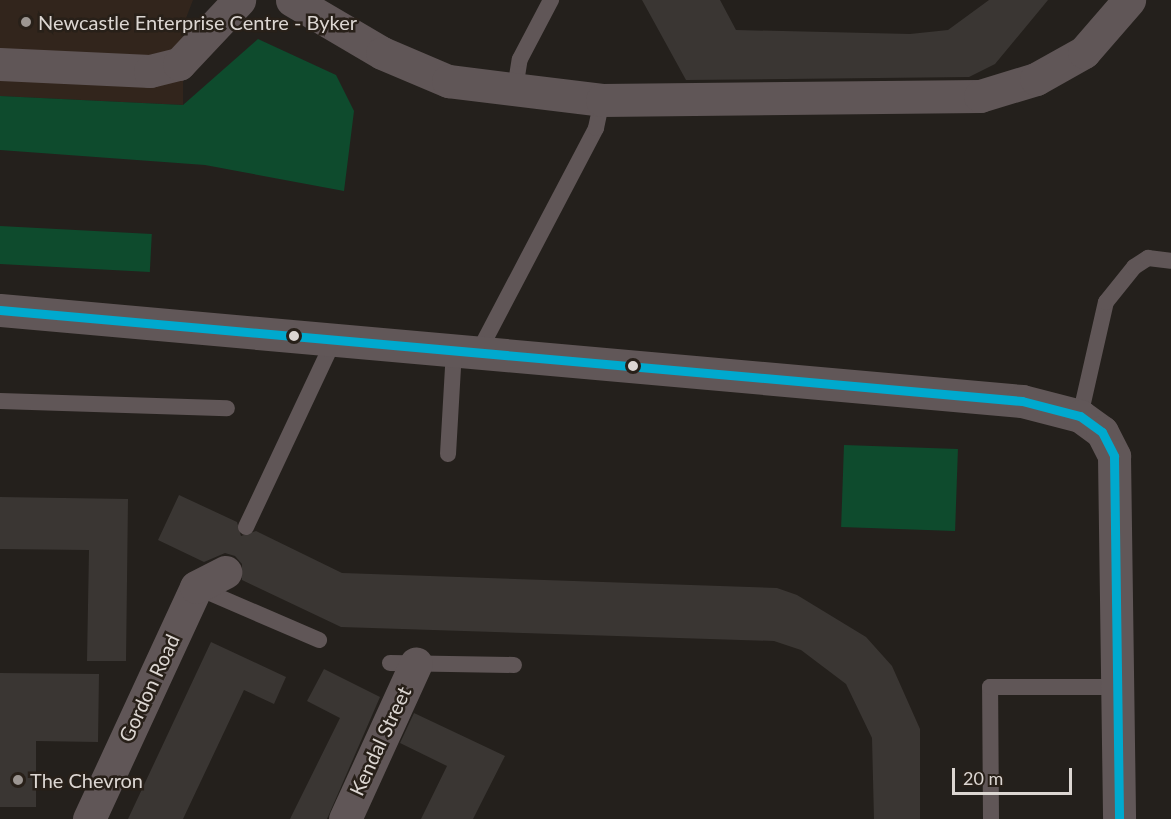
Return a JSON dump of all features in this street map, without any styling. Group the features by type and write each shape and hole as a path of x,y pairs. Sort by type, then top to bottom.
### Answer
{"street":[{"path":"0,64 150,71 179,64 239,0"},
{"path":"292,0 417,70 448,81 515,89 599,114 980,96 1036,79 1084,52 1129,0"},
{"path":"0,310 1022,400 1080,416 1102,432 1114,456 1119,819"},
{"name":"Gordon Road","path":"89,819 210,579"},
{"name":"Kendal Street","path":"345,819 403,663"}],"lane":[{"path":"515,89 520,59 551,0"},
{"path":"448,454 466,352 500,308 599,114"},
{"path":"1080,416 1106,302 1120,280 1148,258 1171,261"},
{"path":"246,527 334,340"},
{"path":"0,401 227,408"},
{"path":"210,579 319,640"},
{"path":"403,663 514,665"},
{"path":"992,819 990,687 1118,687"}],"shaded area":[{"path":"0,0 193,0 183,26 183,105 0,96"}],"green space":[{"path":"258,39 336,75 354,111 344,191 205,165 0,150 0,96 183,105"},
{"path":"0,226 152,234 150,272 0,264"},
{"path":"844,445 958,449 955,531 841,527"}],"building":[{"path":"642,0 720,0 736,30 910,34 948,30 989,0 1048,0 995,64 969,77 686,80"},
{"path":"179,495 237,522 241,536 256,531 342,573 777,588 797,595 866,637 892,666 920,729 920,819 874,819 872,738 846,684 801,650 774,641 341,627 242,580 242,564 235,556 225,553 204,562 158,540"},
{"path":"0,497 128,499 126,661 87,661 89,550 0,549"},
{"path":"211,642 286,677 274,704 244,690 183,819 128,819"},
{"path":"324,669 380,697 327,819 290,819 340,718 307,701"},
{"path":"0,673 99,674 98,742 36,741 36,807 0,807"},
{"path":"414,713 505,756 473,819 421,819 447,766 400,743"}],"transit line":[{"path":"0,310 1022,401 1080,416 1102,432 1114,456 1119,819"}],"place":[{"name":"Newcastle Enterprise Centre - Byker","path":"26,22"},
{"name":"The Chevron","path":"18,780"}]}
